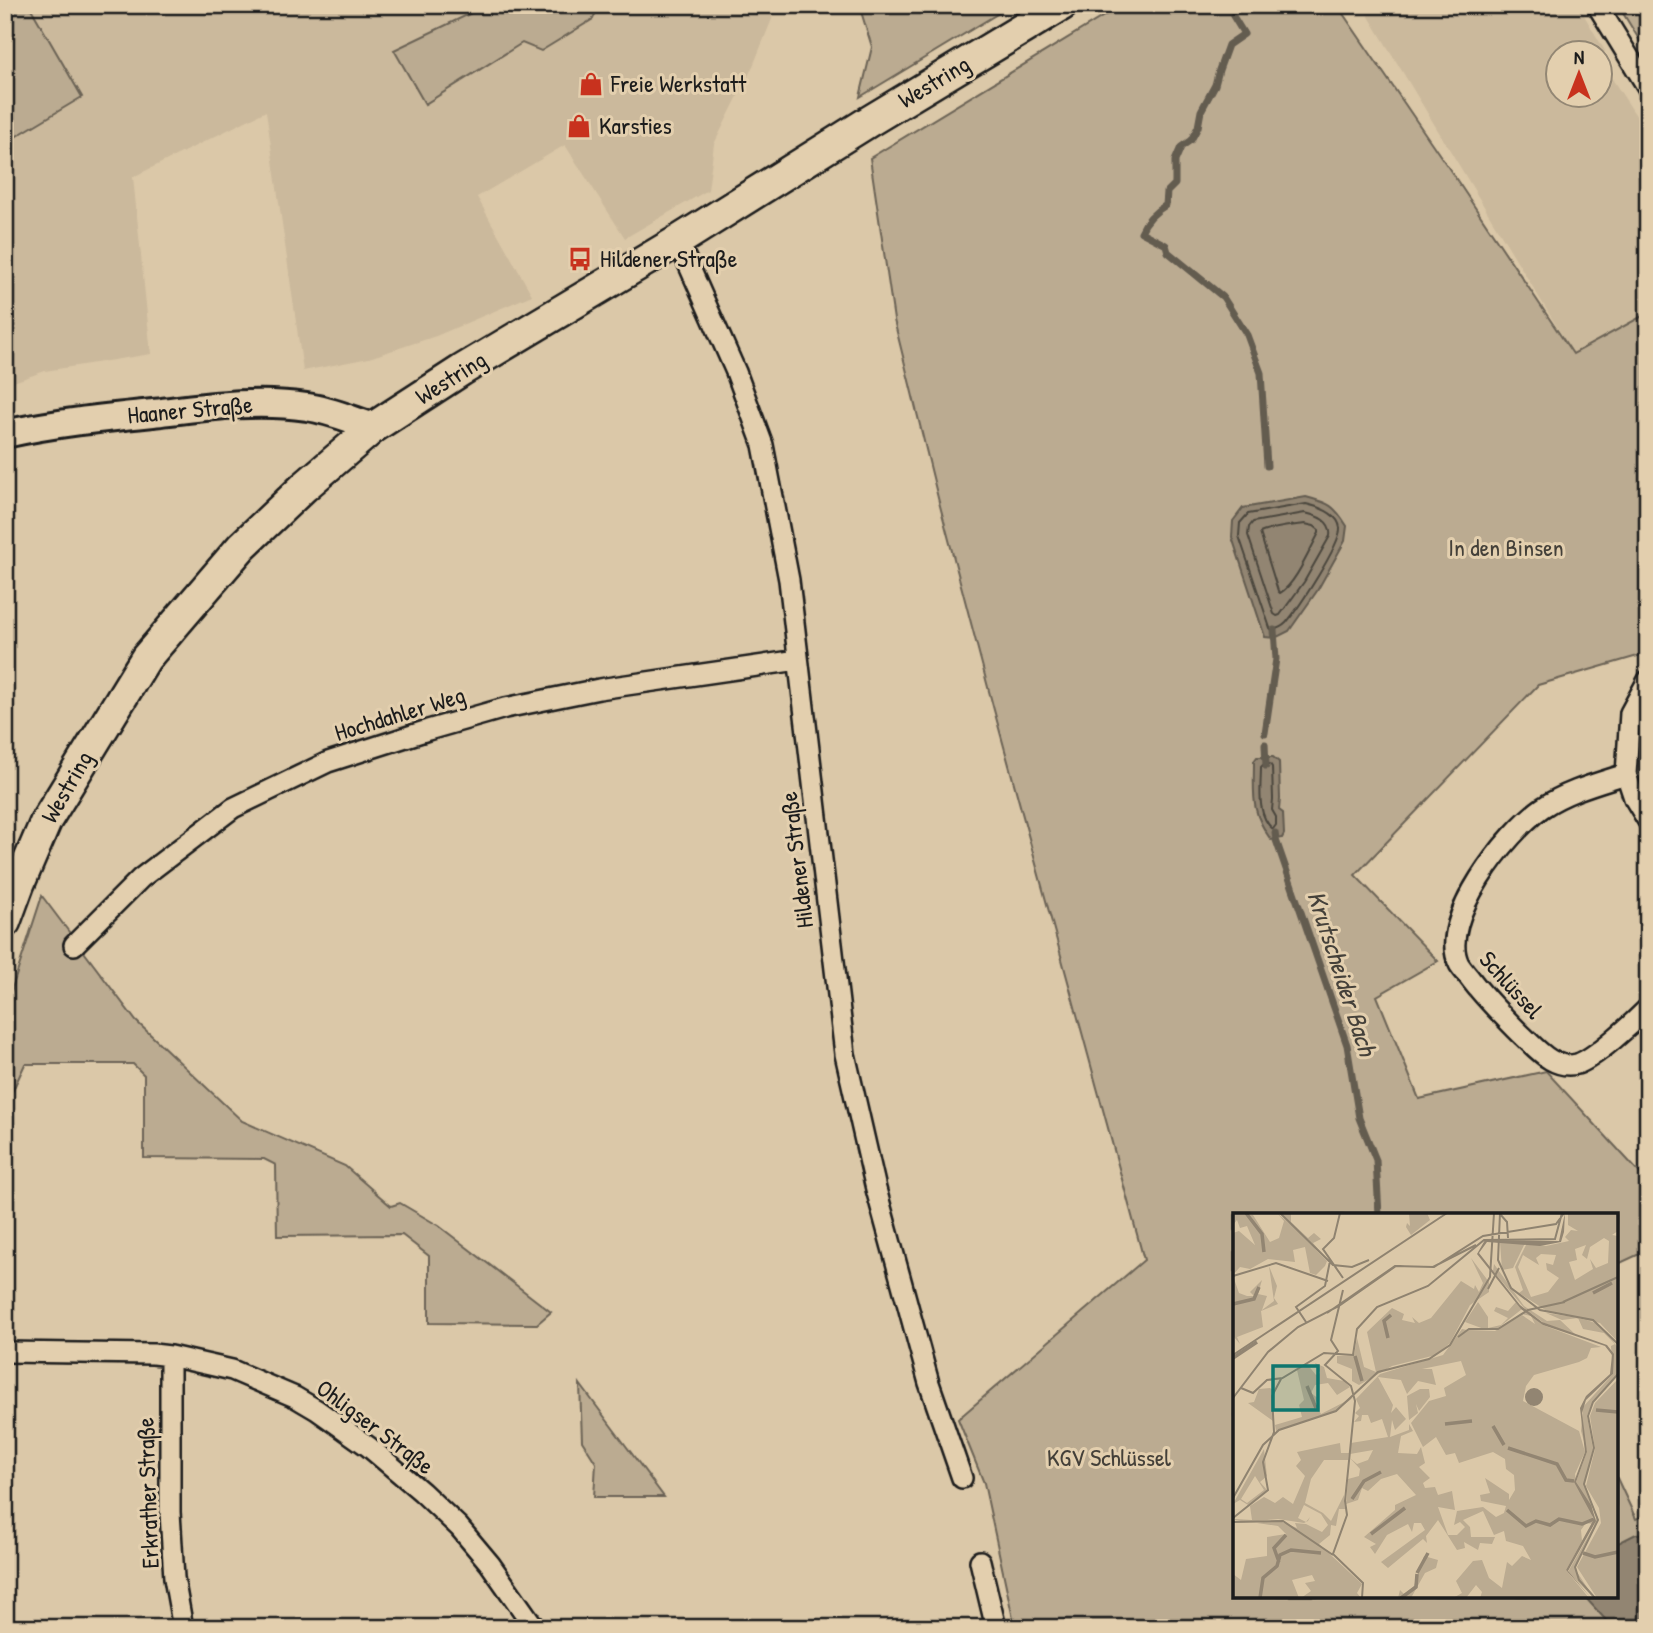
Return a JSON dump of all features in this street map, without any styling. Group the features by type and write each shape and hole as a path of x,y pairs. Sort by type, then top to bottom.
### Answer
{"main road":[{"name":"Westring","path":"5,922 46,821 146,658 242,547 303,487 374,427 461,370 678,241 1062,5"},
{"name":"Haaner Straße","path":"5,434 122,416 266,403 309,407 374,427"}],"street":[{"path":"1597,5 1648,88"},
{"name":"Hildener Straße","path":"678,241 736,372 762,445 789,580 845,1054 876,1189 929,1383 962,1478"},
{"name":"Hochdahler Weg","path":"74,945 141,878 233,808 328,762 505,708 599,689 798,660"},
{"path":"1648,680 1630,713 1626,774 1634,798 1648,821"},
{"name":"Schlüssel","path":"1626,774 1571,793 1543,808 1519,828 1469,894 1458,920 1455,943 1459,963 1484,997 1545,1057 1560,1065 1577,1064 1594,1055 1648,1008"},
{"name":"Ohligser Straße","path":"5,1352 170,1356 232,1370 295,1397 369,1447 422,1492 458,1527 489,1564 535,1628"},
{"name":"Erkrather Straße","path":"170,1356 170,1512 174,1578 183,1628"},
{"path":"979,1561 996,1628"}],"shaded area":[{"path":"29,5 488,5 394,50 425,104 522,43 592,19 599,5 774,5 772,19 753,66 714,144 708,190 625,238 565,145 477,197 532,295 436,336 369,358 303,371 266,111 133,177 151,354 45,371 5,385 5,143 82,97"},
{"path":"1362,5 1578,5 1597,38 1544,38 1544,108 1614,108 1614,82 1648,134 1648,313 1574,355"}],"green space":[{"path":"5,5 29,5 82,97 5,143"},
{"path":"488,5 599,5 593,19 541,51 522,43 425,104 394,50"},
{"path":"859,5 1012,5 860,97 872,47"},
{"path":"1122,5 1337,5 1573,354 1648,313 1648,653 1538,685 1355,875 1438,961 1377,996 1419,1099 1546,1071 1648,1182 1648,1250 1618,1264 1618,1213 1233,1213 1233,1598 1618,1598 1618,1480 1636,1519 1648,1514 1648,1628 1015,1628 984,1483 958,1419 1144,1260 939,502 894,320 870,158"},
{"path":"1618,5 1648,5 1648,54"},
{"path":"42,896 136,1021 242,1121 345,1166 391,1206 400,1203 439,1226 551,1312 537,1324 429,1323 429,1256 402,1235 277,1236 276,1165 264,1159 144,1158 144,1075 133,1064 25,1064 5,1107 5,1010"},
{"path":"580,1384 664,1497 594,1497 596,1463 582,1441"}],"water":[{"path":"1306,497 1326,503 1338,513 1347,526 1345,541 1317,591 1289,631 1275,638 1265,637 1232,537 1233,521 1243,508"},
{"path":"1257,757 1273,757 1279,762 1279,810 1283,813 1284,834 1282,838 1271,840 1256,811 1254,761"},
{"path":"1647,1533 1648,1628 1613,1628 1586,1598 1618,1598 1618,1543 1636,1534"}],"waterway":[{"name":"Krutscheider Bach","path":"1233,16 1244,34 1228,45 1215,85 1201,111 1198,127 1191,140 1181,147 1175,161 1175,184 1167,192 1166,205 1151,217 1141,232 1166,245 1168,252 1223,297 1247,335 1261,373 1267,466"},
{"name":"Krutscheider Bach","path":"1265,733 1276,659 1274,630"},
{"name":"Krutscheider Bach","path":"1265,744 1266,766"},
{"name":"Krutscheider Bach","path":"1275,833 1347,1045 1359,1118 1376,1160 1379,1213"}],"place":[{"name":"Freie Werkstatt","path":"591,84"},
{"name":"Karsties","path":"579,126"},
{"name":"Hildener Straße","path":"580,259"}],"park label":[{"name":"In den Binsen","path":"1506,548"},
{"name":"KGV Schlüssel","path":"1109,1458"}]}
